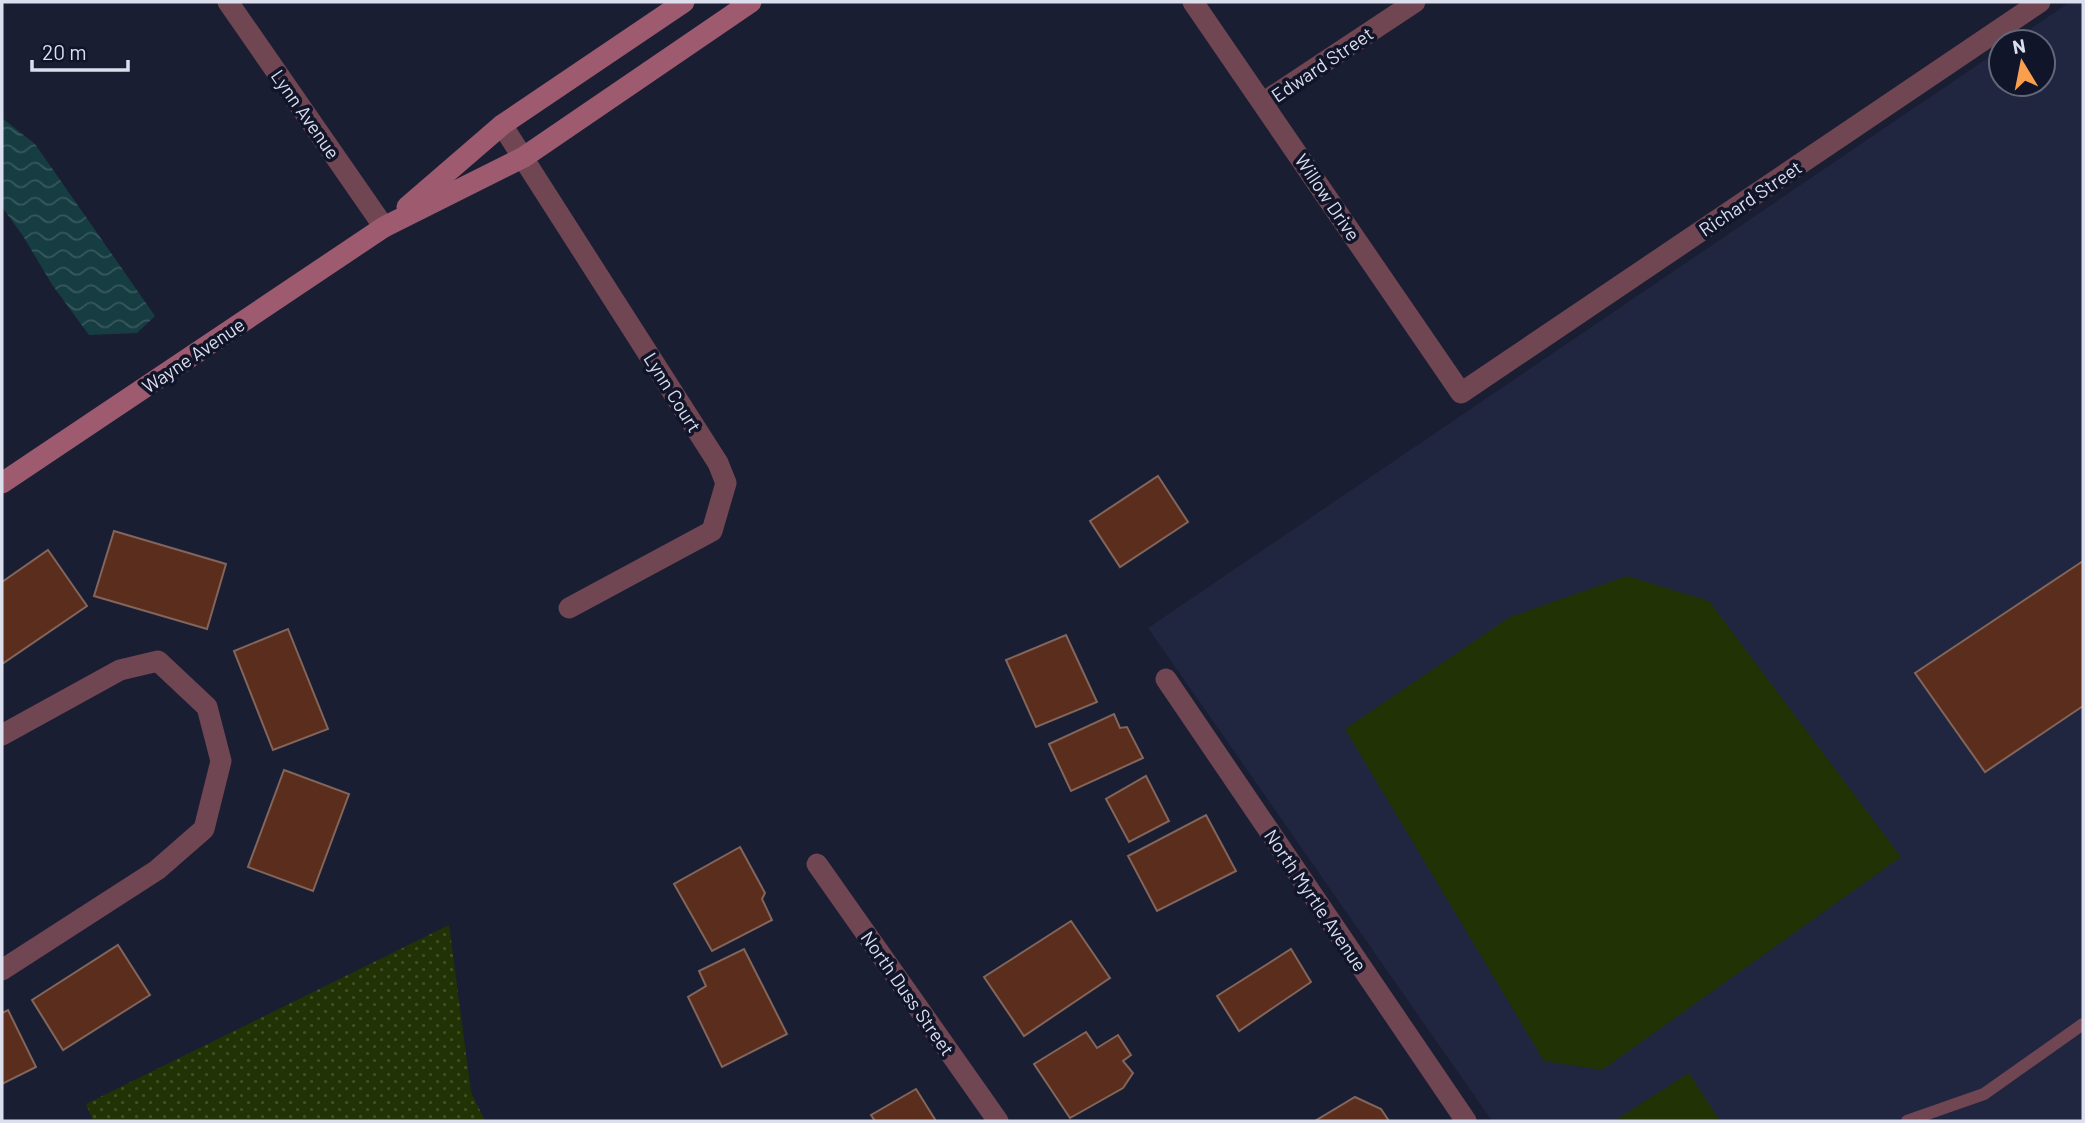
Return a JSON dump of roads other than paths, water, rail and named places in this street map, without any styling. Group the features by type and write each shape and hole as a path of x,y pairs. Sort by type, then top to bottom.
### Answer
{"street":[{"name":"Lynn Avenue","path":"228,2 384,227"},
{"name":"Wayne Avenue","path":"2,483 384,227 502,125 684,2"},
{"name":"Willow Drive","path":"1193,2 1461,393"},
{"name":"Edward Street","path":"1264,102 1415,2"},
{"name":"Richard Street","path":"1461,393 2040,2"},
{"name":"Wayne Avenue","path":"384,227 524,157 743,4"},
{"name":"Lynn Court","path":"502,125 718,463 726,483 712,531 569,608"},
{"path":"2,735 120,670 158,661 207,707 221,761 204,829 157,870 2,970"},
{"name":"North Myrtle Avenue","path":"1166,679 1466,1121"},
{"name":"North Duss Street","path":"817,864 998,1121"}],"lane":[{"path":"1907,1121 1984,1094 2083,1024"}],"water":[{"path":"2,118 35,144 155,316 137,333 89,335 53,286 2,207"}]}
